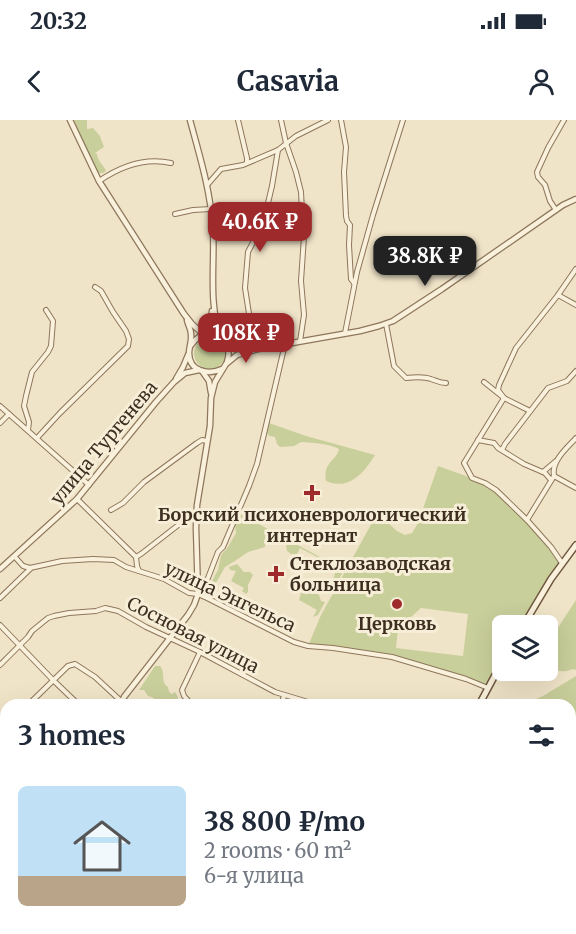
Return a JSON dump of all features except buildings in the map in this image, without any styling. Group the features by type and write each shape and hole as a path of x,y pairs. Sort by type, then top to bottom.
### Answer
{"main road":[{"path":"530,615 576,545"},
{"path":"482,699 492,681"}],"street":[{"path":"70,120 99,181 184,315 203,334 216,334 237,348 258,349"},
{"path":"190,120 208,184 214,255 215,321 229,348 229,357 215,382 211,398 210,426 196,517 198,594"},
{"path":"238,120 247,163"},
{"path":"281,120 301,192 305,222 301,277 303,322 300,341"},
{"path":"208,184 221,169 240,166 278,150 296,136 328,120"},
{"path":"341,120 346,147 344,172 346,216 350,225 351,279 354,284"},
{"path":"345,333 354,284 403,120"},
{"path":"556,210 537,172 564,120"},
{"path":"275,346 273,338 254,333 245,288 248,252 260,229 268,204 278,150"},
{"path":"99,181 119,169 134,164 148,161 171,163"},
{"path":"201,371 209,373 224,366 237,355 258,349 345,333 386,324 400,318 556,210 576,199"},
{"path":"175,214 211,209"},
{"path":"504,398 498,390 516,348 576,269"},
{"path":"37,438 128,346 129,339 126,331 112,312 101,291 95,286"},
{"path":"558,295 576,305"},
{"path":"190,348 211,322 214,299"},
{"path":"28,430 28,419 24,406 32,372 51,346 53,321 46,310"},
{"path":"184,315 191,334 189,358 208,381 211,398"},
{"path":"386,324 394,366 406,378 417,376 430,378 438,383 446,383"},
{"path":"124,699 194,605 218,552 223,547 257,464 285,344"},
{"name":"улица Тургенева","path":"174,382 190,348"},
{"name":"улица Тургенева","path":"0,569 77,499 174,382 185,373 201,371"},
{"path":"502,450 549,388 567,381 576,371"},
{"path":"484,382 504,398 530,411"},
{"path":"504,398 464,463 472,478 496,490 527,520 562,563"},
{"path":"0,406 90,485"},
{"path":"0,423 9,414"},
{"path":"543,472 576,438"},
{"path":"111,510 196,443 202,440 207,441"},
{"path":"478,440 494,444 524,464 547,474 551,481"},
{"path":"527,520 554,476 553,470 558,459"},
{"path":"554,476 576,488"},
{"path":"77,499 136,556 136,566 139,571"},
{"path":"136,556 186,519 196,517"},
{"path":"0,598 30,568 23,566 15,557"},
{"name":"улица Энгельса","path":"30,568 62,561 114,560 126,567 164,579 189,593 198,594 294,642 308,646 392,657 466,679 488,688"},
{"name":"Сосновая улица","path":"0,665 32,631 48,618 105,608 118,611 275,692 295,699"},
{"path":"0,625 73,699"},
{"path":"187,699 182,690 200,652"},
{"path":"34,699 68,666 75,664 95,677 117,699"}],"green space":[{"path":"74,120 87,120 87,129 93,128 100,136 104,147 95,153 106,171 103,173 99,173 93,166"},
{"path":"210,337 222,341 226,353 222,365 210,369 198,365 194,353 198,341"},
{"path":"269,423 375,455 355,479 342,484 326,481 326,469 339,449 325,444 301,442 294,446 280,447 275,437 267,433"},
{"path":"438,466 480,481 496,490 535,529 562,563 529,615 492,615 492,681 488,688 403,659 308,646 321,615 373,521 386,521 405,535 412,533 418,523","holes":["421,608 468,614 463,656 396,648 398,629"]},
{"path":"240,514 344,570 333,590 331,585 335,575 334,570 320,563 317,565 319,558 300,548 297,554 291,554 287,551 286,544 273,541 266,541 265,547 248,552 225,567 212,590 208,588 218,570 221,555 236,533 235,525"},
{"path":"237,564 244,572 250,572 253,575 246,594 242,591 244,588 231,581 236,571 230,570 229,567"},
{"path":"312,589 319,595 321,601 325,602 318,615 313,617 317,610 299,600 301,593"},
{"path":"576,600 576,670 558,670 558,628"},
{"path":"155,666 160,666 169,692 172,694 175,692 178,697 178,699 154,699 144,690 139,690"},
{"path":"576,676 576,699 536,699"}],"place":[{"name":"Борский психоневрологический интернат","path":"312,493"},
{"name":"Стеклозаводская больница","path":"276,574"},
{"name":"Церковь","path":"397,604"}]}
